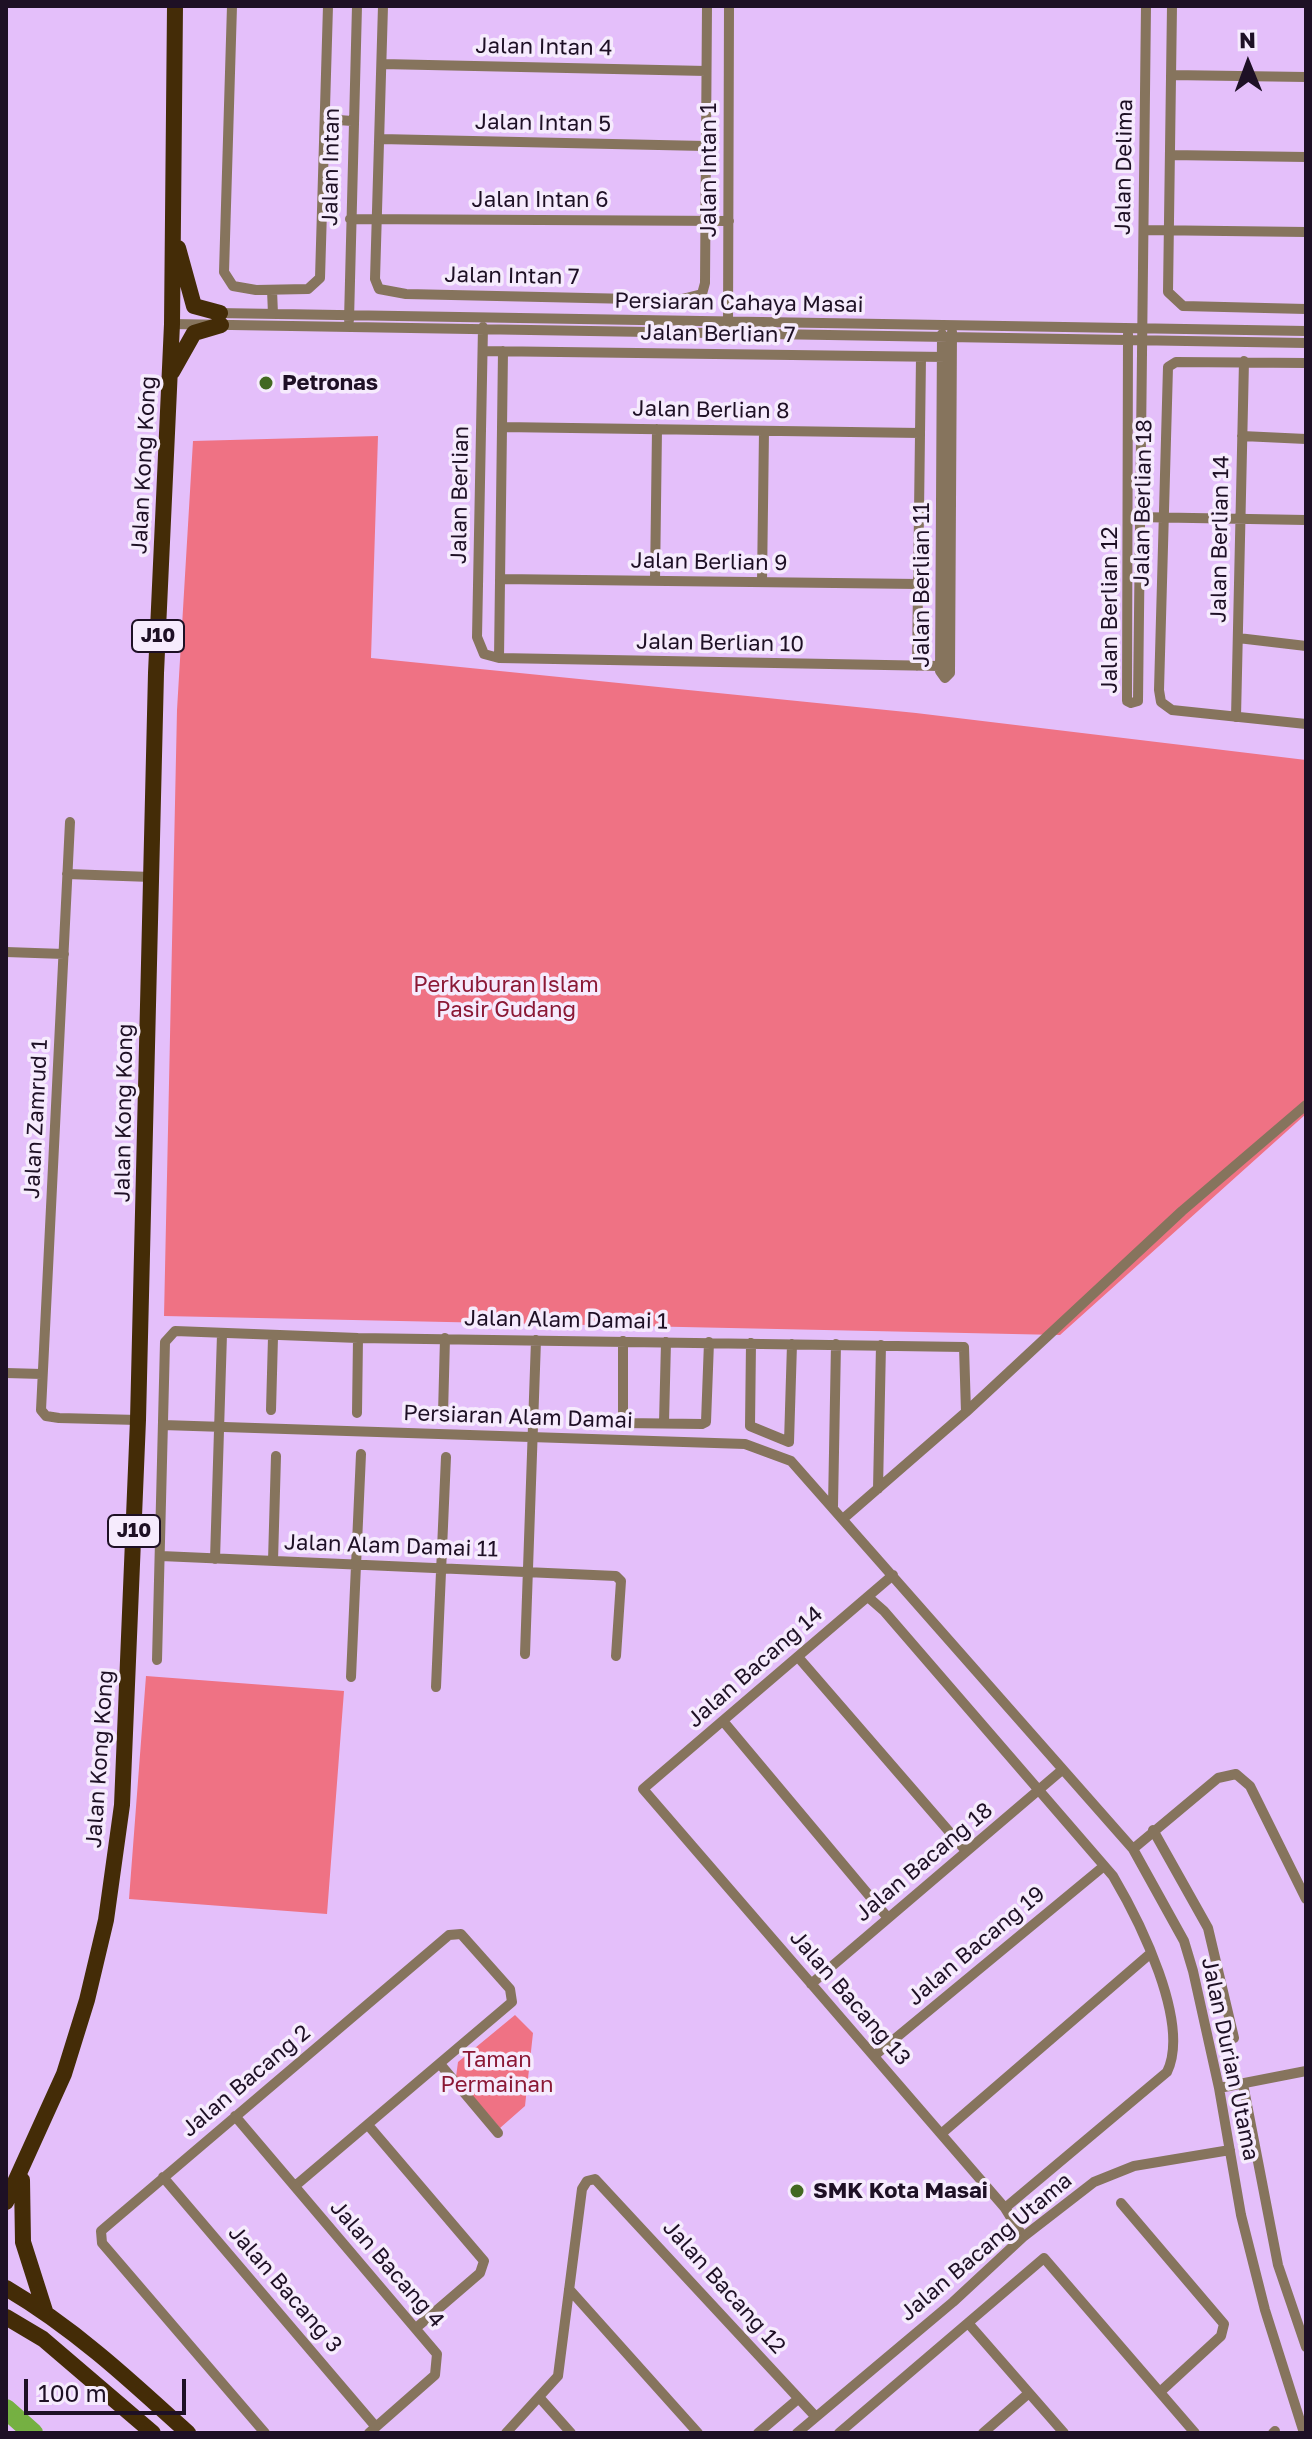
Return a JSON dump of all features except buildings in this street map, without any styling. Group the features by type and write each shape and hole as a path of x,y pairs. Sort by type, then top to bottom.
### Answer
{"main road":[{"name":"Jalan Kong Kong","path":"6,2202 64,2074 87,2000 106,1920 125,1759 138,1420 151,877 172,318 175,6"},
{"path":"172,223 191,302 198,309 220,319"},
{"path":"170,377 194,333 220,319"},
{"path":"22,2170 19,2202 23,2242 45,2311"},
{"path":"6,2288 45,2311 105,2356 188,2433"},
{"path":"11,2323 43,2339 153,2433"}],"street":[{"path":"232,6 224,272 233,286 272,290 308,289 320,278 328,6"},
{"name":"Jalan Intan","path":"349,329 357,6"},
{"path":"378,219 383,6"},
{"name":"Jalan Intan 1","path":"693,299 702,294 705,283 707,6"},
{"name":"Jalan Intan 1","path":"728,334 729,6"},
{"name":"Jalan Delima","path":"1141,334 1146,6"},
{"path":"1172,6 1168,292 1183,306 1306,309"},
{"name":"Jalan Intan 4","path":"382,64 706,71"},
{"path":"1171,75 1306,77"},
{"path":"325,119 352,121"},
{"name":"Jalan Intan 5","path":"380,139 705,146"},
{"path":"1170,155 1306,157"},
{"name":"Jalan Intan 6","path":"350,219 729,221"},
{"name":"Jalan Intan 7","path":"378,219 375,279 379,289 406,294 693,299"},
{"path":"1144,230 1306,232"},
{"path":"272,290 273,314"},
{"name":"Persiaran Cahaya Masai","path":"220,319 273,314 349,316 483,325 728,334 1306,331"},
{"name":"Persiaran Cahaya Masai","path":"172,318 349,329 729,321 947,332"},
{"name":"Jalan Berlian","path":"483,325 477,637 484,654 499,658"},
{"name":"Jalan Berlian 11","path":"940,666 941,676 948,678 947,332"},
{"name":"Jalan Berlian 12","path":"1128,334 1130,517 1127,701 1131,703 1138,701 1142,518 1141,334"},
{"name":"Persiaran Cahaya Masai","path":"1141,334 1306,343"},
{"name":"Jalan Berlian 7","path":"483,351 947,357"},
{"path":"499,658 503,351"},
{"path":"917,666 921,357"},
{"name":"Jalan Berlian 14","path":"1236,717 1244,361"},
{"name":"Jalan Berlian 18","path":"1236,717 1172,710 1160,698 1168,367 1176,362 1306,363"},
{"name":"Jalan Berlian 8","path":"502,427 920,433"},
{"path":"655,581 657,429"},
{"path":"762,582 764,431"},
{"path":"1242,436 1306,439"},
{"path":"1130,517 1306,520"},
{"name":"Jalan Berlian 9","path":"500,579 918,584"},
{"path":"1238,638 1306,646"},
{"name":"Jalan Berlian 10","path":"499,658 940,666"},
{"path":"1236,717 1306,724"},
{"name":"Jalan Zamrud 1","path":"70,822 41,1410 46,1416 138,1420"},
{"path":"67,874 151,877"},
{"path":"6,952 64,954"},
{"path":"844,1518 966,1412 1182,1211 1306,1105"},
{"name":"Jalan Alam Damai 1","path":"163,1425 165,1342 175,1331 273,1337 964,1347 966,1412"},
{"path":"215,1559 222,1334"},
{"path":"271,1410 273,1337"},
{"path":"357,1413 358,1338"},
{"path":"443,1414 445,1338"},
{"path":"525,1654 536,1340"},
{"path":"623,1341 623,1423 706,1422 709,1342"},
{"path":"664,1423 666,1342"},
{"path":"751,1343 750,1426 789,1442 792,1344"},
{"path":"833,1506 836,1344"},
{"path":"878,1489 881,1345"},
{"path":"6,1373 42,1374"},
{"path":"157,1660 163,1425"},
{"name":"Persiaran Alam Damai","path":"163,1425 745,1444 791,1461 844,1518"},
{"path":"351,1677 361,1454"},
{"path":"273,1561 276,1456"},
{"path":"436,1687 446,1457"},
{"name":"Jalan Durian Utama","path":"844,1518 1133,1849 1184,1941 1219,2088 1241,2215 1265,2310 1304,2433"},
{"name":"Jalan Alam Damai 11","path":"161,1556 619,1578 616,1656"},
{"name":"Jalan Bacang 14","path":"643,1789 893,1575"},
{"path":"868,1597 884,1611 1104,1866 1128,1901 1151,1953 1173,2037 1172,2060 1167,2072 1005,2208"},
{"path":"798,1657 966,1851"},
{"path":"723,1721 888,1918"},
{"name":"Jalan Bacang 18","path":"811,1984 1062,1770"},
{"path":"1133,1849 1228,1773 1244,1778 1306,1899"},
{"name":"Jalan Bacang 13","path":"643,1789 1005,2208 1023,2237"},
{"path":"1153,1830 1208,1928 1234,2038"},
{"name":"Jalan Bacang 19","path":"874,2056 1104,1866"},
{"name":"Jalan Bacang 2","path":"265,2433 100,2240 101,2231 453,1933 465,1937 512,1993 512,2002 440,2064"},
{"path":"941,2134 1151,1953"},
{"path":"295,2186 440,2064 498,2133"},
{"path":"1219,2088 1306,2071"},
{"path":"1243,2084 1278,2265 1306,2347"},
{"name":"Jalan Bacang 4","path":"235,2116 437,2354 435,2375 373,2430"},
{"path":"368,2125 482,2258 483,2270 416,2328"},
{"name":"Jalan Bacang Utama","path":"797,2433 953,2302 1023,2237 1094,2182 1113,2172 1165,2159 1230,2150"},
{"name":"Jalan Bacang 3","path":"163,2177 373,2430"},
{"name":"Jalan Bacang 12","path":"569,2289 582,2186 595,2179 604,2185 815,2416"},
{"path":"1121,2203 1224,2324 1221,2336 1160,2392"},
{"path":"839,2433 1044,2258 1195,2433"},
{"path":"506,2433 558,2376 569,2289"},
{"path":"569,2289 698,2433"},
{"path":"968,2323 1064,2433"},
{"path":"983,2433 1029,2393"},
{"path":"539,2397 571,2433"},
{"path":"758,2433 798,2399"}],"green space":[{"name":"Perkuburan Islam Pasir Gudang","path":"378,436 371,658 916,713 1306,760 1306,1114 1060,1335 164,1316 177,710 193,441"},
{"path":"146,1676 344,1691 327,1914 129,1899"},
{"name":"Taman Permainan","path":"515,2015 533,2033 525,2106 500,2128 456,2077 458,2062"}],"waterway":[{"path":"6,2409 33,2433"}],"place":[{"name":"Petronas","path":"266,383"},
{"name":"SMK Kota Masai","path":"797,2191"}]}
